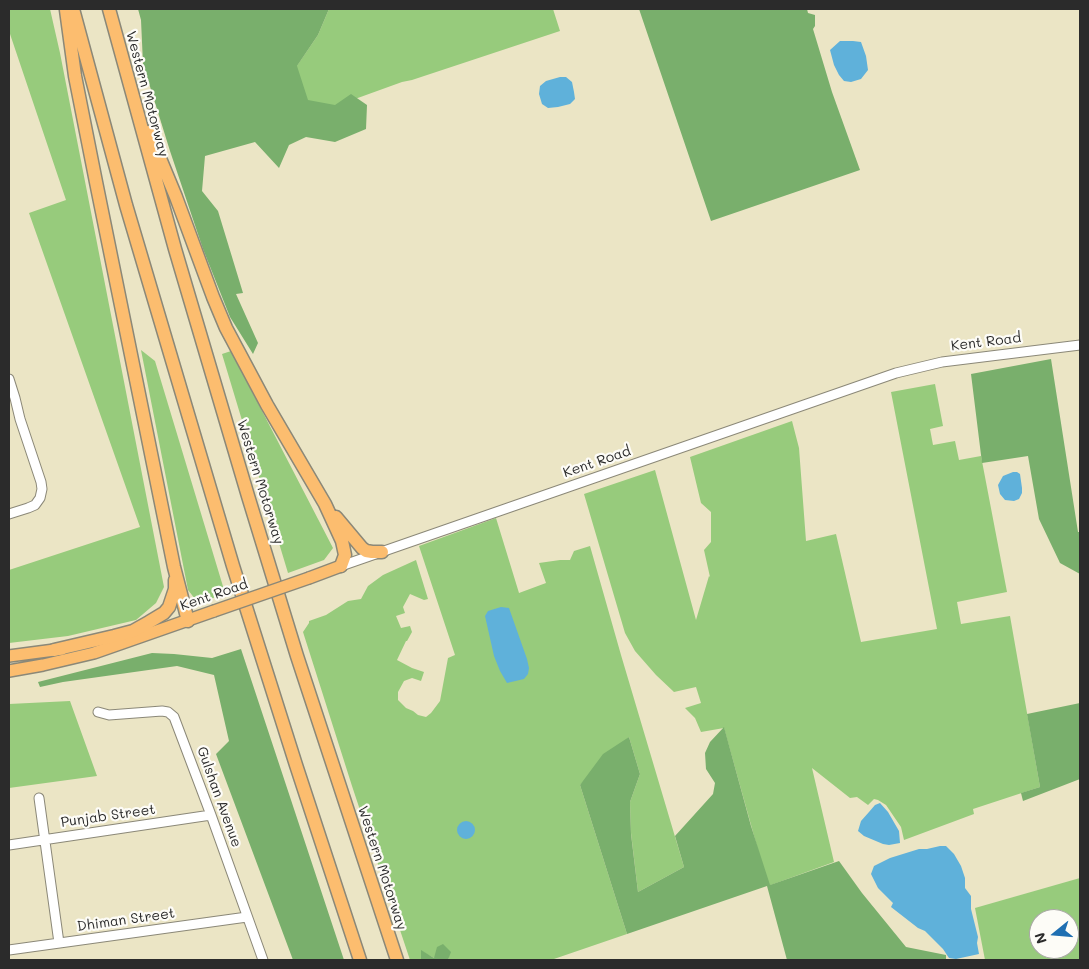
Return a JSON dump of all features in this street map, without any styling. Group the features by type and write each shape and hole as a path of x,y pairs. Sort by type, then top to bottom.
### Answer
{"highway":[{"path":"66,9 76,76 174,567 188,620"},
{"path":"73,9 126,205 233,566 360,960"},
{"name":"Western Motorway","path":"108,9 196,323 256,522 297,656 397,960"},
{"path":"127,76 226,328 267,405 325,504 344,549 345,555 342,566"},
{"path":"325,504 362,548 366,551 382,552"},
{"path":"54,650 133,631 157,618 169,607 172,599 175,589 174,567"}],"main road":[{"name":"Kent Road","path":"9,672 94,652 342,566"},
{"name":"Kent Road","path":"9,656 131,640"}],"street":[{"name":"Kent Road","path":"342,566 904,371 942,362 1080,345"},
{"path":"9,379 42,489 40,498 35,505 9,514"},
{"name":"Gulshan Avenue","path":"98,712 108,715 162,711 172,715 177,722 263,960"},
{"path":"39,798 59,943"},
{"name":"Punjab Street","path":"9,845 211,815"},
{"name":"Dhiman Street","path":"9,950 247,917"}],"green space":[{"path":"9,9 50,9 164,587 156,603 136,620 68,636 9,643 9,570 140,527 29,213 66,200 9,31"},
{"path":"138,9 329,9 318,35 297,66 308,100 335,105 351,94 367,105 366,129 335,142 306,137 289,145 279,168 255,142 205,156 202,191 218,211 243,293 236,294 258,343 253,354 230,317 203,249 170,151 143,64 141,20"},
{"path":"329,9 553,9 560,31 402,82 308,116 273,101 318,35"},
{"path":"639,9 807,9 808,13 815,15 815,26 813,29 832,92 860,170 711,221"},
{"path":"141,350 155,361 225,593 199,604 188,590"},
{"path":"231,351 333,548 324,560 288,573 222,354"},
{"path":"1051,359 1078,532 1080,532 1080,574 1060,563 1039,519 1028,456 982,463 971,374"},
{"path":"935,384 943,426 930,429 933,445 955,441 959,460 981,456 1007,592 957,602 961,624 1010,616 1040,787 973,809 974,814 904,840 901,827 886,805 874,799 868,805 857,797 850,798 812,768 834,862 768,886 724,728 701,732 695,718 685,708 701,703 696,687 674,692 635,651 625,633 584,494 655,470 696,620 710,577 704,550 711,542 711,512 701,503 690,457 792,421 799,448 806,541 836,534 861,642 937,629 891,392"},
{"path":"496,518 519,593 546,583 539,563 570,560 574,551 590,546 684,867 638,892 631,833 630,802 640,774 629,737 580,785 627,934 551,960 448,960 450,952 434,958 421,951 421,960 410,960 303,632 309,621 326,615 348,601 361,599 368,586 383,575 416,560 428,599 424,600 410,594 403,607 405,613 396,616 401,628 410,626 412,632 397,660 424,672 421,681 412,678 404,681 398,692 398,700 406,708 426,717 440,701 448,658 455,655 419,546"},
{"path":"241,649 344,960 293,960 216,754 229,741 214,675 177,666 40,687 38,682 152,653 212,658"},
{"path":"70,701 97,776 9,788 9,704"},
{"path":"1080,703 1080,779 1023,801 1021,793 1040,787 1027,714"},
{"path":"724,727 751,826 770,885 839,861 862,893 906,947 946,955 946,960 787,960 767,886 627,934 580,785 603,754 629,737 640,774 630,802 631,834 638,892 684,867 675,836 713,794 715,783 706,769 705,753 710,742"},
{"path":"1080,878 1080,960 985,960 975,908"},
{"path":"443,944 451,952 448,960 421,960 421,950 434,958 437,947"}],"water":[{"path":"840,41 861,42 868,70 861,79 851,82 844,81 839,75 830,50"},
{"path":"566,77 572,82 575,99 570,104 548,108 542,104 539,94 540,86 546,81"},
{"path":"1013,472 1020,474 1022,493 1019,499 1014,501 1005,500 1000,494 998,485 1003,476"},
{"path":"501,607 509,608 529,668 528,674 524,679 507,683 494,656 485,616 488,611"},
{"path":"880,803 888,812 899,831 900,843 883,844 864,836 858,831 861,821 875,805"},
{"path":"466,821 472,824 475,830 472,836 466,839 460,836 457,830 460,824"},
{"path":"946,846 954,854 961,866 965,878 965,888 971,896 971,909 978,937 979,954 956,959 949,958 925,931 918,928 891,907 893,903 878,888 871,874 874,866 890,858 919,849"}]}
